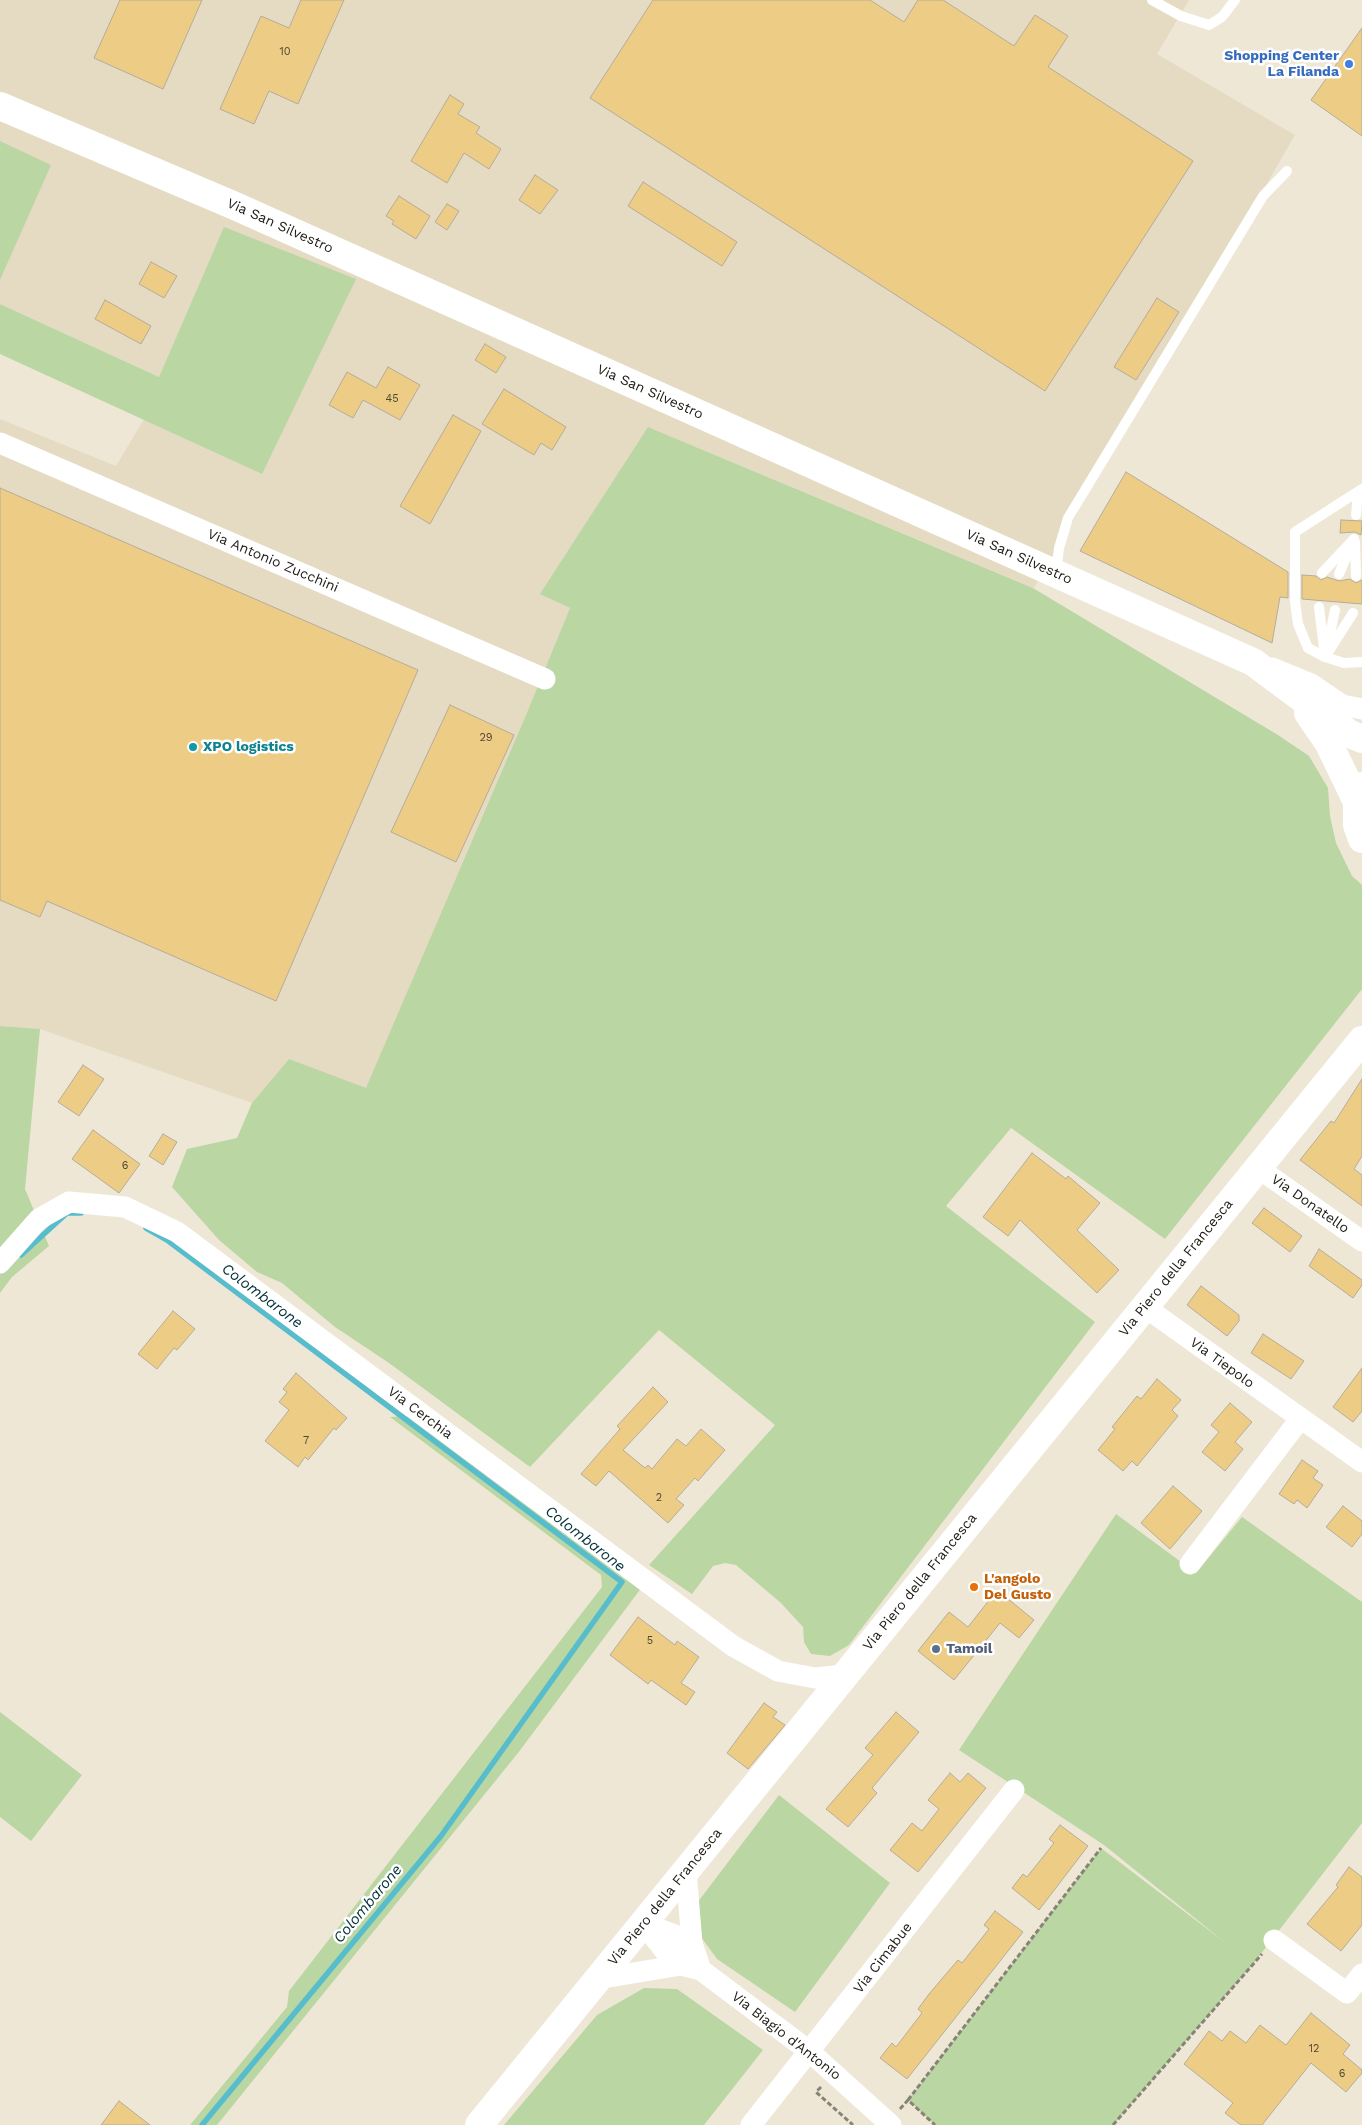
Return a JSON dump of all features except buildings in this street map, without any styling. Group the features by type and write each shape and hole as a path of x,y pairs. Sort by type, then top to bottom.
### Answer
{"main road":[{"name":"Via San Silvestro","path":"0,106 235,206 1253,662 1350,734 1362,739"},
{"name":"Via San Silvestro","path":"1292,691 1328,742 1360,794"},
{"path":"1360,794 1357,825 1362,840"},
{"name":"Via Piero della Francesca","path":"479,2125 1258,1168 1359,1049"}],"street":[{"name":"Via Antonio Zucchini","path":"0,443 545,679"},
{"path":"1253,662 1284,672 1311,684 1342,704 1362,709"},
{"name":"Via Donatello","path":"1258,1168 1362,1241"},
{"name":"Via Cerchia","path":"0,1263 40,1219 69,1202 125,1206 177,1232 733,1646 778,1671 815,1678 845,1675"},
{"name":"Via Tiepolo","path":"1145,1307 1362,1462"},
{"path":"1190,1564 1300,1418"},
{"name":"Via Cimabue","path":"751,2125 1014,1790"},
{"path":"686,1870 689,1915 687,1957"},
{"name":"Via Biagio d'Antonio","path":"643,1923 675,1935 687,1957 701,1970 809,2051 890,2124"},
{"path":"1274,1940 1347,1994 1362,1974"},
{"name":"Via Biagio d'Antonio","path":"597,1979 687,1957"}],"lane":[{"path":"1152,0 1181,16 1209,25 1222,17 1235,0"},
{"path":"1056,574 1059,548 1068,518 1263,196 1287,171"},
{"path":"1356,515 1360,491"},
{"path":"1360,491 1295,532 1295,602 1298,624 1308,648 1325,657 1344,663 1362,662"},
{"path":"1322,573 1354,538"},
{"path":"1339,574 1354,538"},
{"path":"1354,538 1356,576"},
{"path":"1319,607 1325,657"},
{"path":"1325,657 1335,610"},
{"path":"1325,657 1353,613"}],"path":[{"path":"890,2124 1101,1848"},
{"path":"1113,2125 1274,1940"},
{"path":"908,2100 935,2125"}],"shaded area":[{"path":"0,0 1189,0 1157,54 1295,135 1034,588 648,427 541,594 570,608 366,1089 289,1059 252,1103 40,1029 0,1026 0,419 116,466 144,419 262,474 224,228 159,377 0,304 0,280 50,165 0,141"}],"green space":[{"path":"0,141 51,165 0,280"},
{"path":"224,227 356,279 262,474 0,354 0,304 159,377"},
{"path":"648,427 1033,588 1278,735 1309,756 1328,788 1330,816 1336,843 1352,876 1362,885 1362,989 1165,1239 1011,1128 946,1206 1095,1322 849,1645 830,1656 811,1654 804,1642 803,1627 781,1603 736,1565 725,1563 713,1566 692,1594 649,1565 775,1425 659,1330 530,1467 389,1363 335,1327 282,1283 257,1272 219,1240 172,1187 187,1149 237,1138 252,1103 289,1059 366,1088 570,608 540,594"},
{"path":"0,1026 40,1029 25,1189 49,1246 12,1277 0,1293"},
{"path":"409,1416 642,1587 518,1753 217,2125 190,2125 287,2007 289,1991 602,1587 601,1575 390,1417"},
{"path":"1116,1514 1196,1573 1242,1517 1362,1602 1362,1823 1253,1964 1113,2125 935,2125 908,2100 1101,1848 1227,1944 1104,1845 959,1750"},
{"path":"0,1712 82,1775 31,1841 0,1817"},
{"path":"779,1795 890,1883 795,2012 717,1959 701,1937 697,1903"},
{"path":"644,1988 677,1989 763,2050 704,2125 504,2125 597,2015"}],"waterway":[{"name":"Colombarone","path":"21,1255 67,1213 81,1213"},
{"name":"Colombarone","path":"146,1228 167,1240 622,1582 441,1836 202,2125"}],"place":[{"name":"Shopping Center La Filanda","path":"1349,64"},
{"name":"XPO logistics","path":"193,747"},
{"name":"L'angolo Del Gusto","path":"974,1587"},
{"name":"Tamoil","path":"936,1649"}]}
